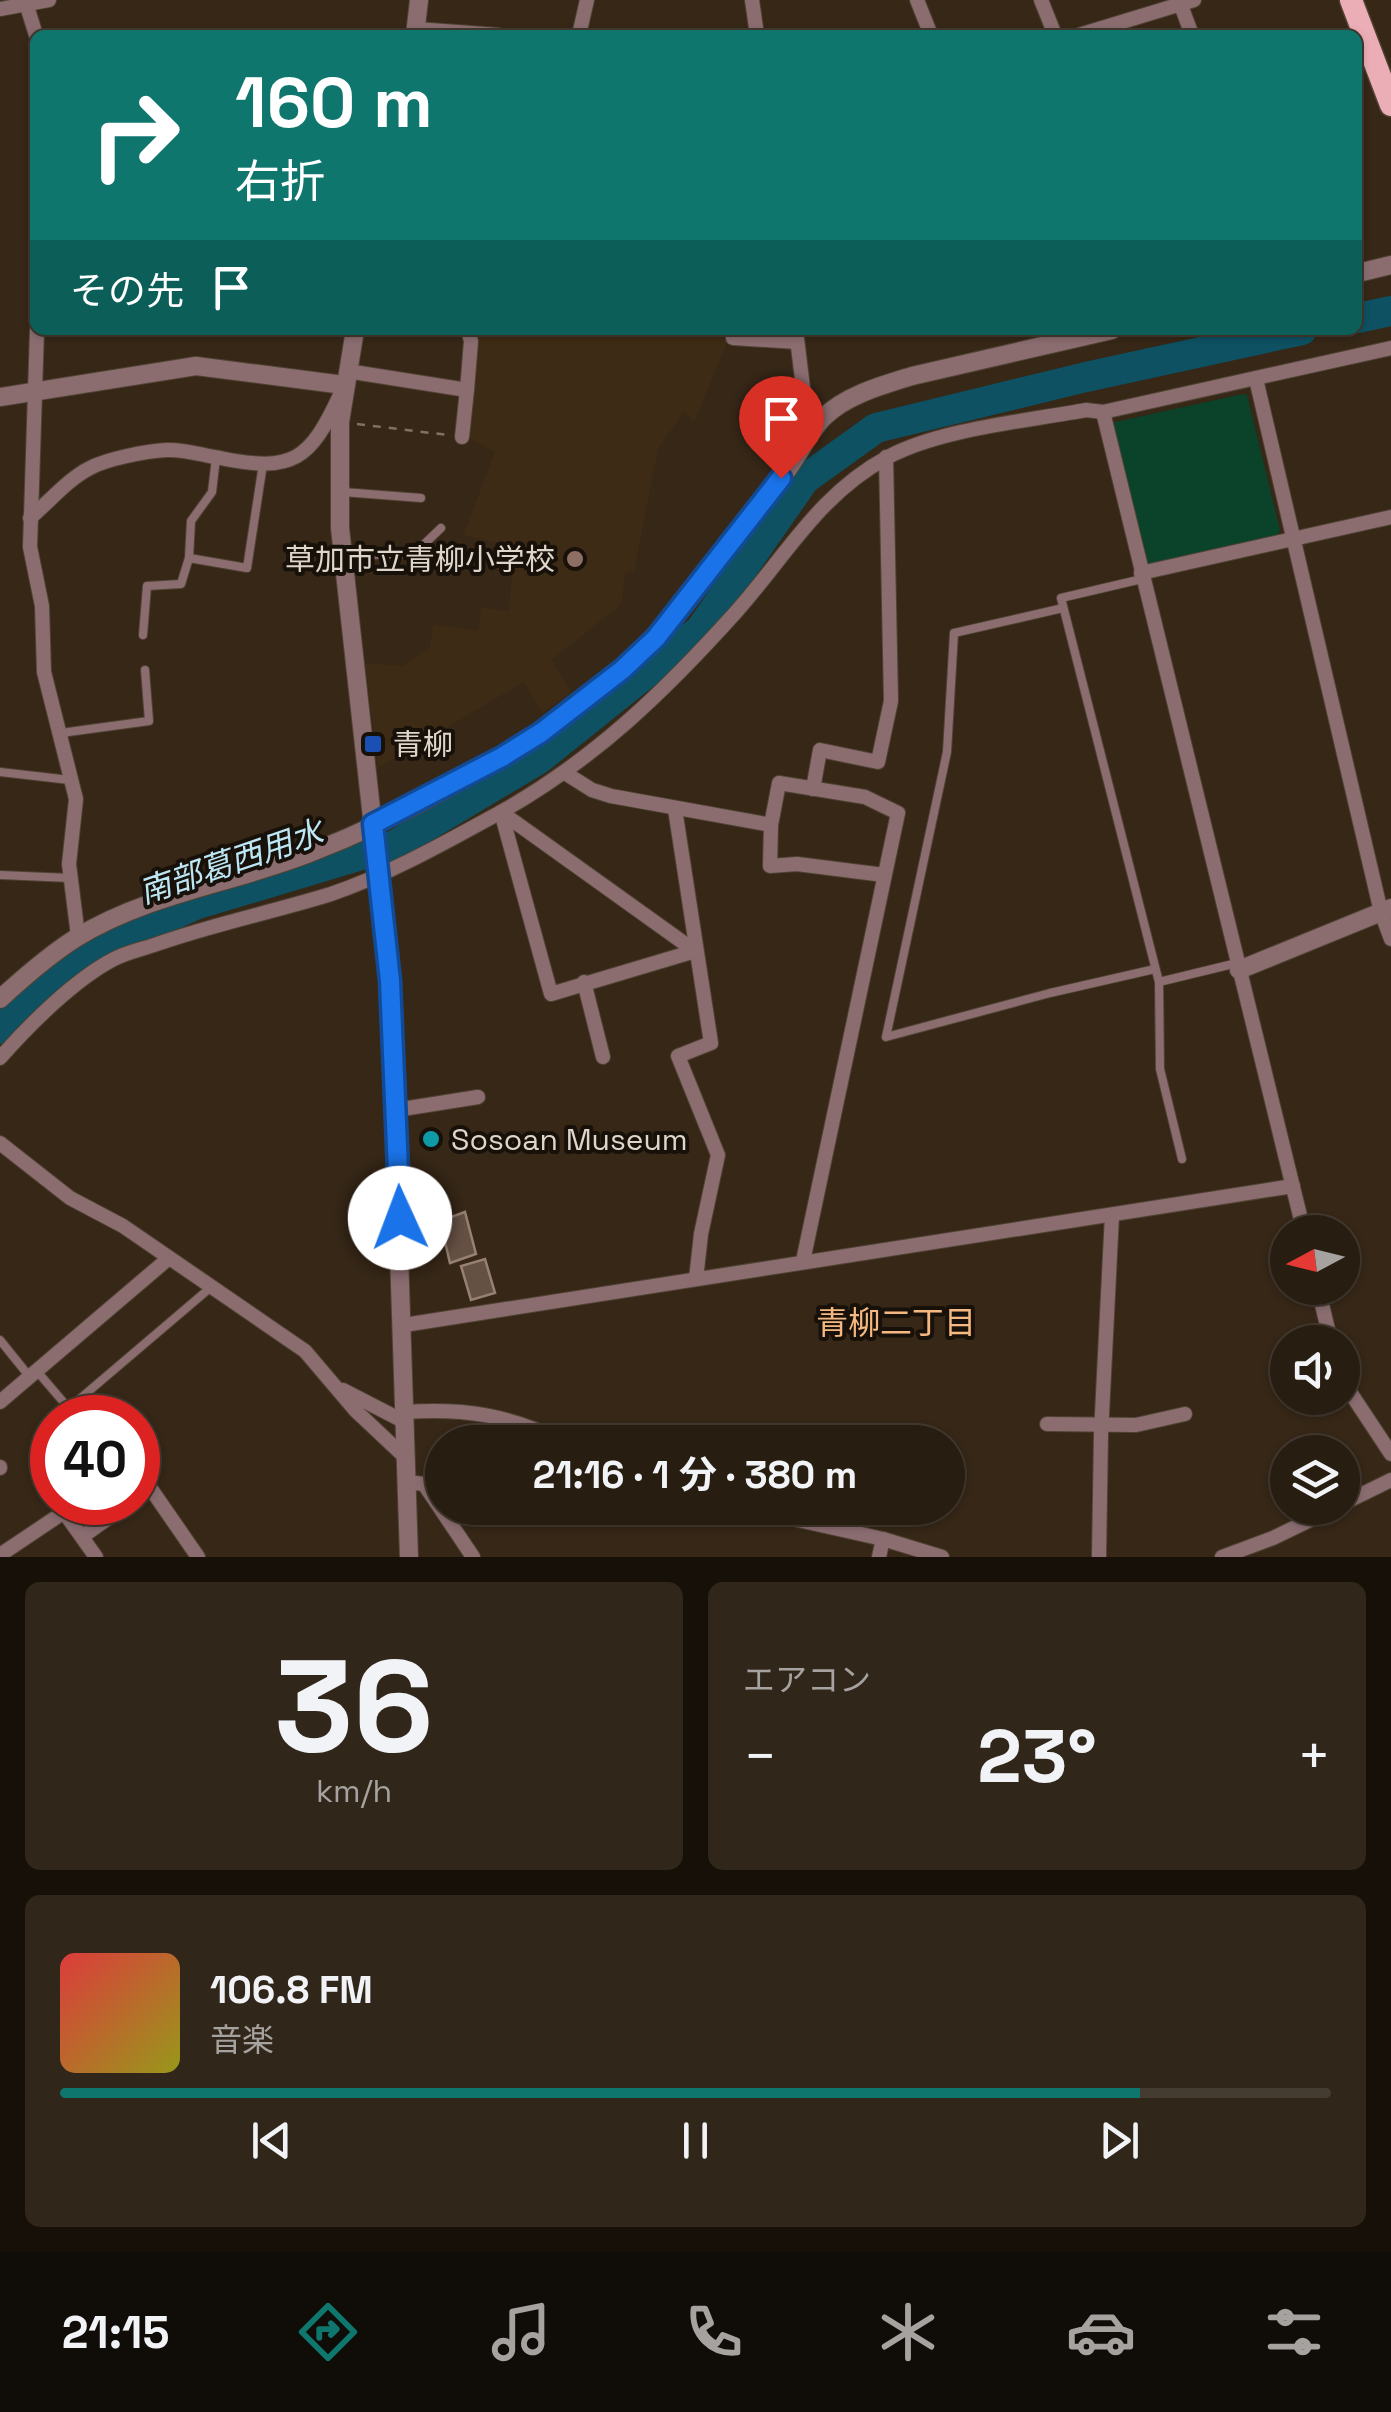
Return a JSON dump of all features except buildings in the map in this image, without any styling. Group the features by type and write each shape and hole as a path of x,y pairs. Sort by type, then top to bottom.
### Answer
{"main road":[{"path":"1350,0 1362,30"},
{"path":"1362,31 1391,105"}],"street":[{"path":"0,9 48,0"},
{"path":"416,30 419,0"},
{"path":"581,30 587,0"},
{"path":"752,0 756,30"},
{"path":"917,0 929,30"},
{"path":"1041,0 1053,30"},
{"path":"1094,30 1184,1 1191,30"},
{"path":"26,2 34,30"},
{"path":"1362,272 1391,265"},
{"path":"37,335 30,547 42,606 44,672 76,799 70,878 78,936"},
{"path":"354,335 340,422 338,492 390,981 410,1557"},
{"path":"462,437 469,335"},
{"path":"733,335 796,336 809,437"},
{"path":"0,999 78,936 145,906 291,860 373,827 542,732 622,670 656,638 799,456 825,416 883,384 1046,337"},
{"path":"0,1058 19,1036 115,958 198,930 329,894 500,812 565,774 666,688 738,610 834,492 886,458 952,435 1086,410 1103,412 1391,348"},
{"path":"0,397 196,366 467,390"},
{"path":"30,518 94,465 162,450 184,450 262,464 297,458 309,449 328,422 345,378"},
{"path":"1256,379 1391,939"},
{"path":"1103,412 1300,1215"},
{"path":"813,788 820,750 878,762 891,702 886,458"},
{"path":"1142,576 1391,517"},
{"path":"565,774 611,796 772,825"},
{"path":"803,1261 898,812 865,797 779,783 770,866 797,864 884,874"},
{"path":"675,809 711,1043 678,1056 718,1155 705,1210 696,1279"},
{"path":"500,812 695,951"},
{"path":"500,812 551,994 695,951"},
{"path":"1238,966 1386,910"},
{"path":"584,982 603,1057"},
{"path":"396,1110 478,1097"},
{"path":"0,1142 70,1198 114,1220 305,1351 356,1411 406,1458"},
{"path":"404,1325 1293,1186"},
{"path":"1099,1557 1112,1215"},
{"path":"0,1402 169,1258"},
{"path":"338,1387 405,1417 452,1408 528,1425"},
{"path":"1360,1407 1391,1454"},
{"path":"1047,1424 1136,1425 1186,1414"},
{"path":"1360,1495 1391,1480"},
{"path":"407,1482 424,1484 473,1557"},
{"path":"160,1502 198,1557"},
{"path":"0,1555 64,1512 96,1557"},
{"path":"83,1536 99,1525"},
{"path":"818,1525 942,1557"},
{"path":"1222,1557 1300,1525"},
{"path":"879,1557 883,1540"}],"lane":[{"path":"143,635 147,586 182,584 191,520 212,492 216,458"},
{"path":"188,558 247,568 262,464"},
{"path":"338,492 421,498"},
{"path":"342,556 415,554 441,528"},
{"path":"1142,576 1060,598 1158,982 1160,1069 1182,1159"},
{"path":"1063,608 954,633 947,752 886,1037 1155,969"},
{"path":"58,736 149,721 145,670"},
{"path":"0,772 71,780"},
{"path":"0,874 70,878"},
{"path":"1158,982 1238,966"},
{"path":"84,1395 212,1287"},
{"path":"0,1340 56,1395"}],"path":[{"path":"340,422 462,437"}],"shaded area":[{"name":"草加市立青柳小学校","path":"472,335 726,335 727,343 694,422 684,411 658,449 634,572 625,573 622,604 552,660 571,692 542,713 524,682 378,768 365,663 403,666 430,647 433,624 478,631 481,607 509,611 514,546 463,535 495,452 468,437"}],"green space":[{"path":"1247,395 1280,530 1276,538 1144,567 1112,427 1115,422"}],"waterway":[{"name":"南部葛西用水","path":"1362,317 1391,311"},
{"name":"南部葛西用水","path":"0,1029 64,964 195,905 395,845 539,759 700,630 805,479 876,428 1279,335"}],"place":[{"name":"草加市立青柳小学校","path":"575,559"},
{"name":"青柳","path":"373,744"},
{"name":"Sosoan Museum","path":"431,1139"}],"district":[{"name":"青柳二丁目","path":"896,1323"}],"route":[{"path":"400,1218 390,981 373,824 502,757 542,732 622,670 656,638 781,478"}]}
